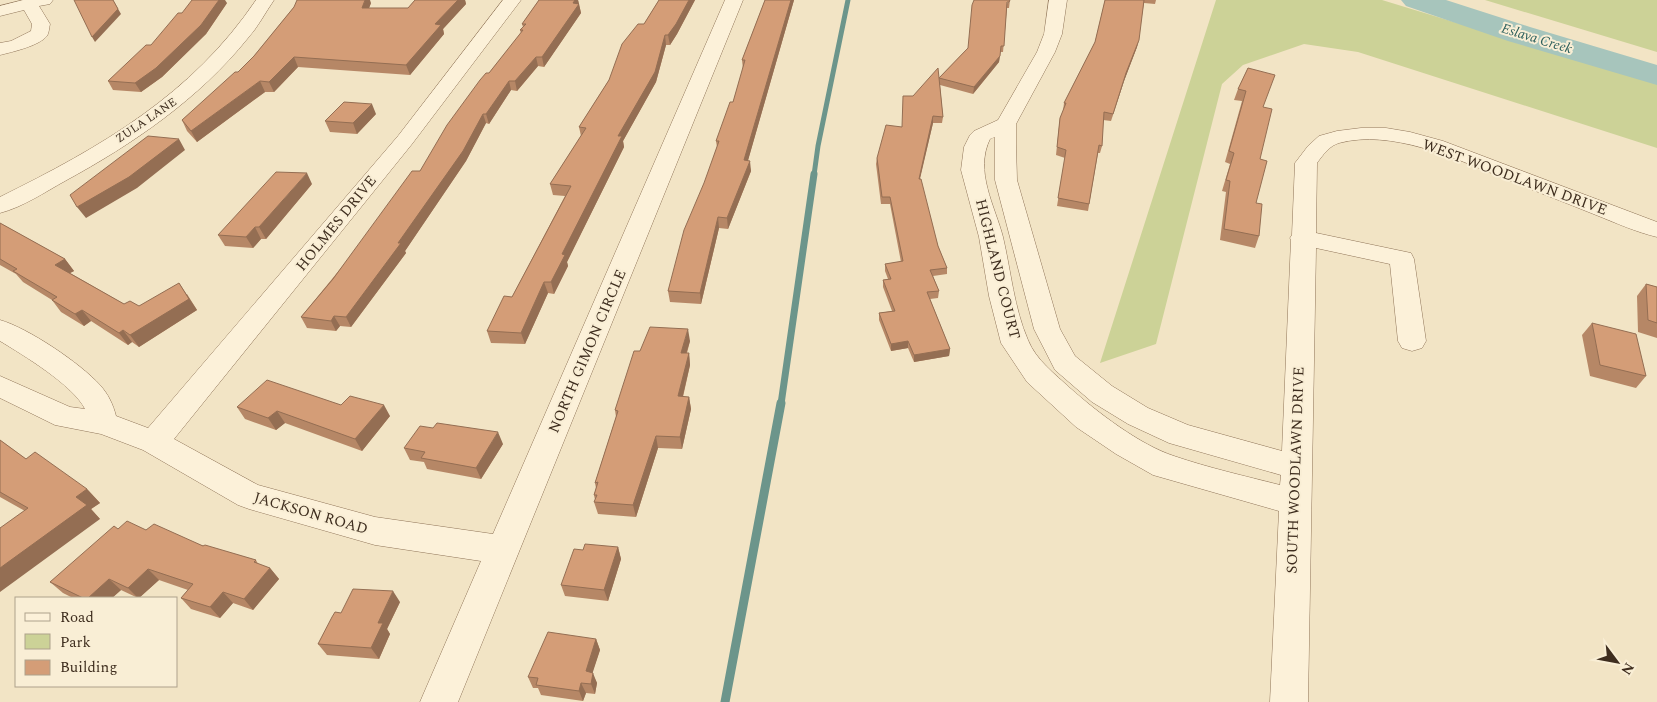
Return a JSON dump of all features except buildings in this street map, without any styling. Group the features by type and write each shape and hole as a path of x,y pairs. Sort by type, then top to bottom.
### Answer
{"street":[{"name":"ZULA LANE","path":"0,206 57,176 126,135 180,97 239,38 255,17 264,0"},
{"name":"HOLMES DRIVE","path":"154,442 404,140 512,0"},
{"name":"NORTH GIMON CIRCLE","path":"439,702 734,0"},
{"name":"HIGHLAND COURT","path":"1058,0 1053,34 1046,52 1006,124 1006,180 1047,329 1065,363 1102,394 1146,420 1180,435 1296,467"},
{"path":"0,11 36,2 41,24 39,34 17,46 0,49"},
{"name":"HIGHLAND COURT","path":"1006,124 981,135 975,146 972,170 991,237 1002,296 1015,343 1037,375 1086,419 1127,446 1164,466 1294,502"},
{"name":"WEST WOODLAWN DRIVE","path":"1302,238 1306,163 1320,144 1336,137 1378,134 1418,141 1454,151 1657,230"},
{"path":"1302,238 1402,259 1412,341"},
{"name":"SOUTH WOODLAWN DRIVE","path":"1289,702 1302,238"},
{"path":"0,329 17,338 78,382 96,401 104,423"},
{"name":"JACKSON ROAD","path":"0,386 65,417 104,423 154,442 249,496 375,530 504,550"}],"green space":[{"path":"1216,0 1382,0 1657,84 1657,148 1358,52 1304,44 1243,65 1222,84 1156,344 1100,363"},
{"path":"1485,0 1657,0 1657,52"}],"waterway":[{"path":"814,175 818,146 848,0"},
{"name":"Eslava Creek","path":"1416,0 1519,34 1657,75"},
{"path":"781,404 814,174"},
{"path":"725,702 781,403"}]}
